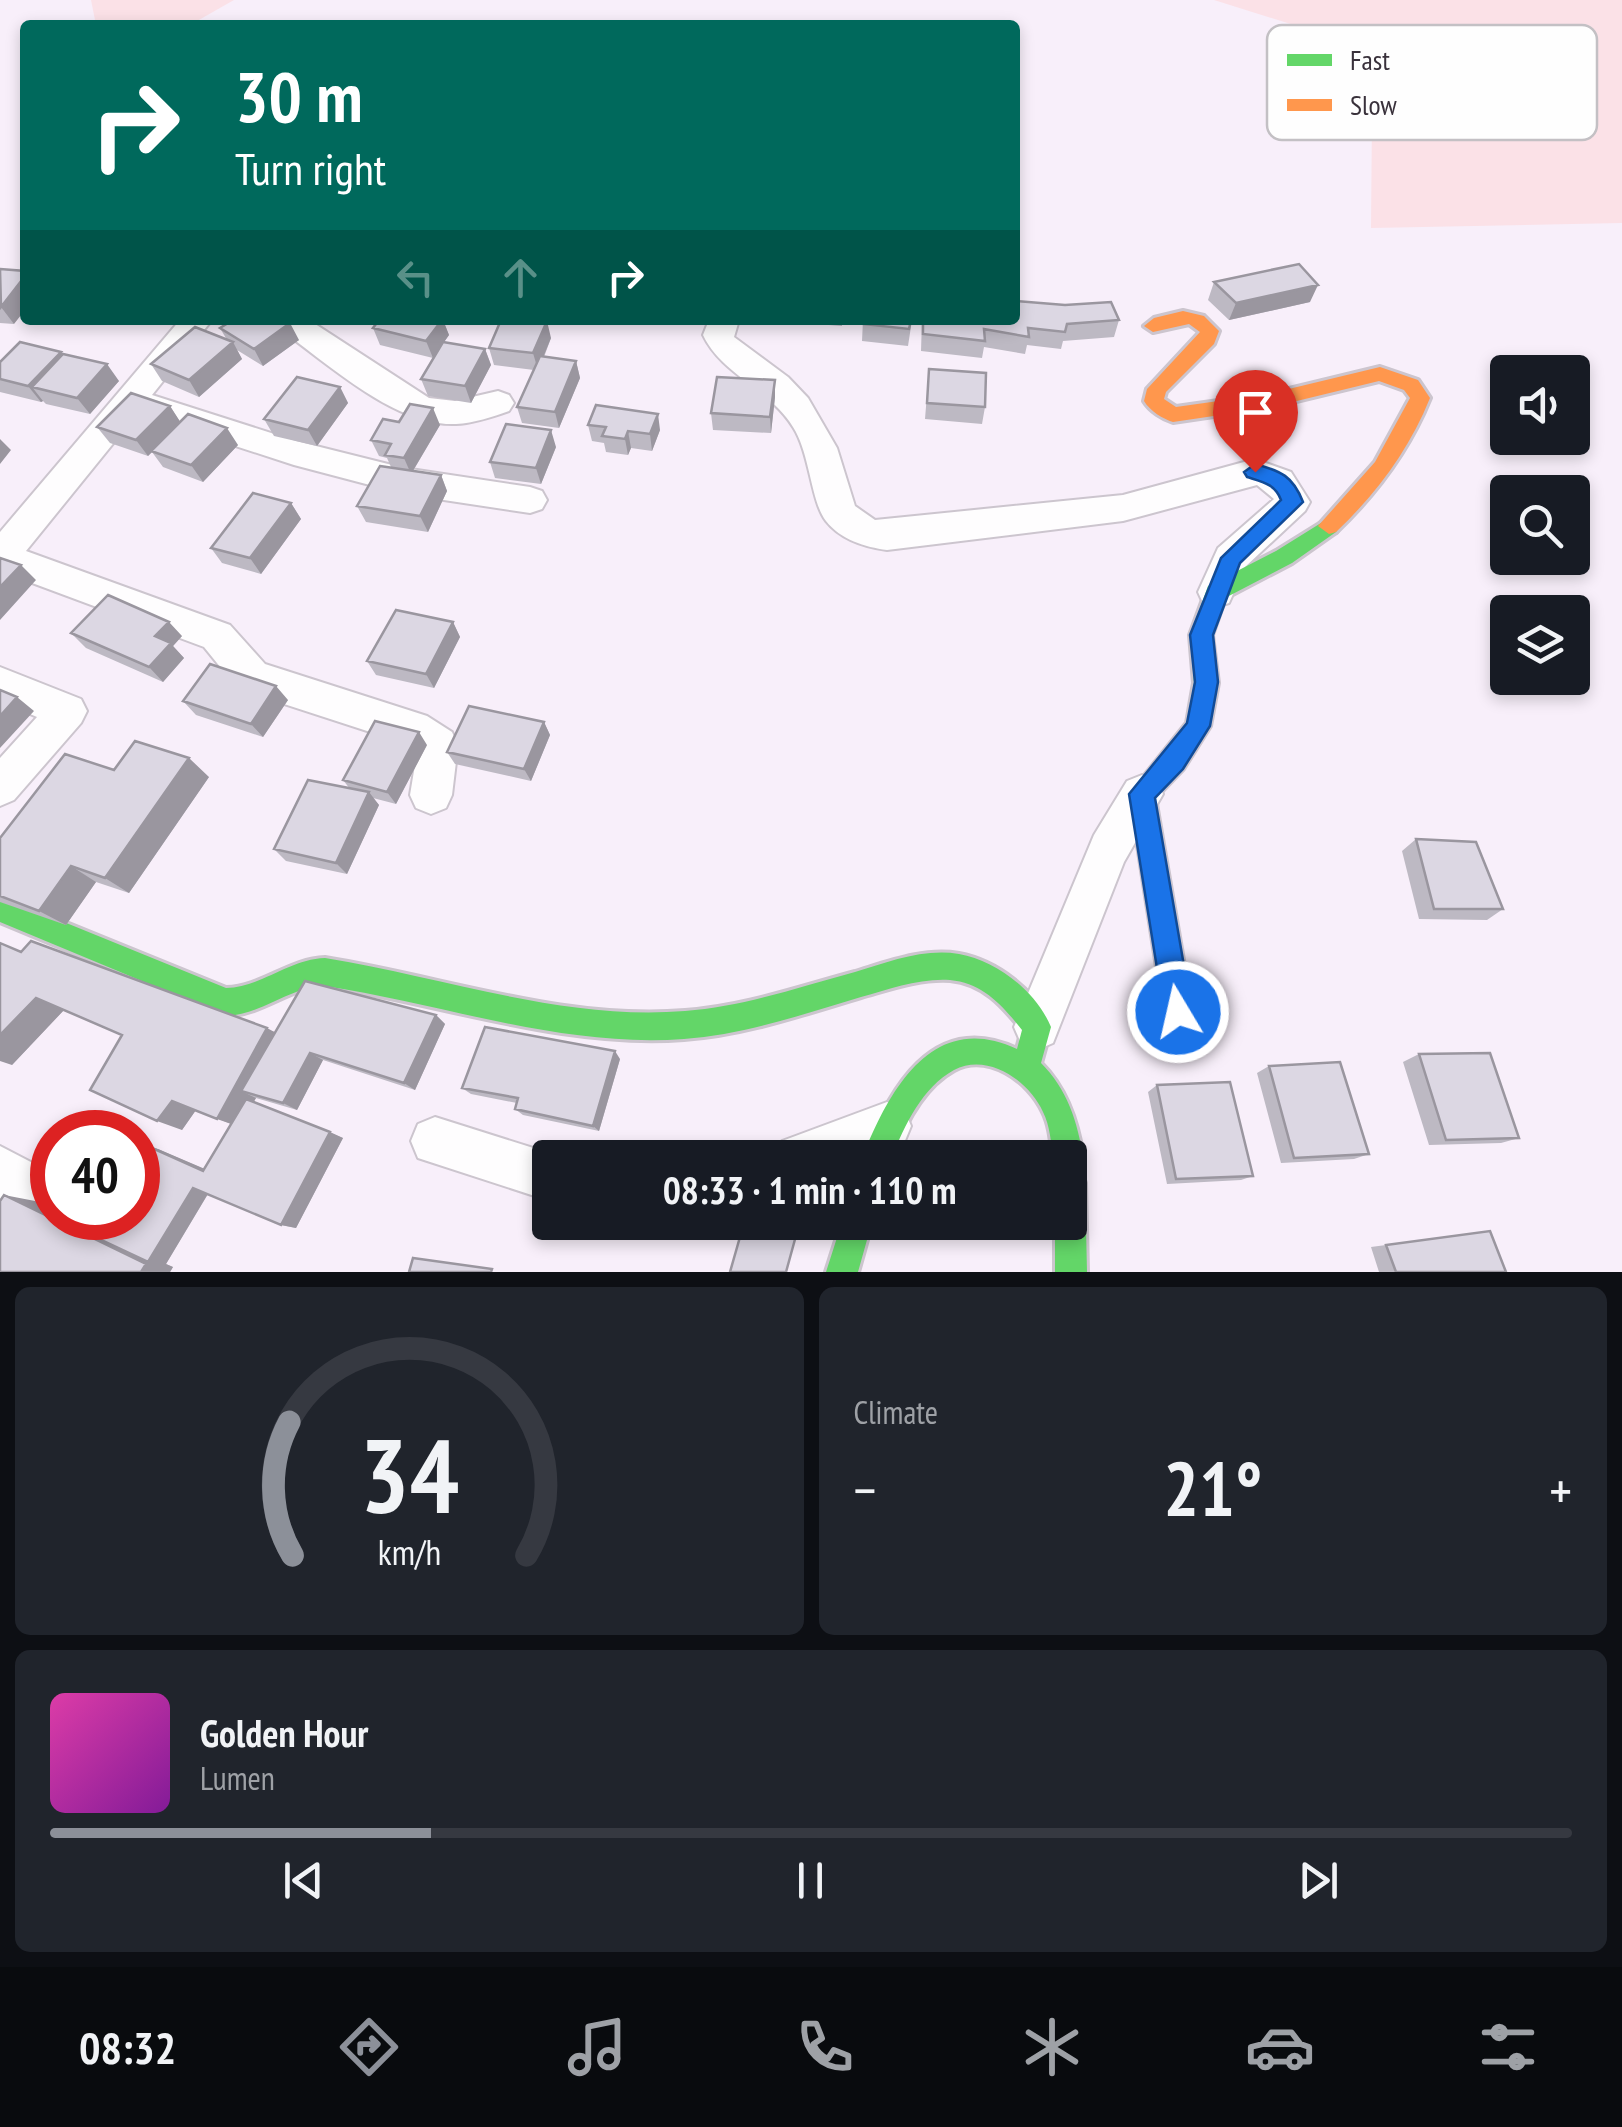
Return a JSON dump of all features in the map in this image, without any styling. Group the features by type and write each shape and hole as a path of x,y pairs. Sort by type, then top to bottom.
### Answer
{"street":[{"path":"1153,326 1181,316 1195,317 1210,331 1200,348 1156,389 1154,401 1173,415 1268,400 1380,374 1410,386 1420,398 1417,412 1390,456 1356,500 1308,543 1216,592"},
{"path":"192,325 0,556 217,636 252,677 413,728 438,745 431,795"},
{"path":"295,325 413,407 451,414 470,413 498,403"},
{"path":"722,325 718,335 722,343 785,392 820,442 830,465 839,513 866,532 888,536 1124,508 1255,472 1273,476 1286,486 1293,502 1232,558 1202,635 1206,682 1198,726 1174,761 1122,821 1101,862 1025,1068"},
{"path":"130,400 294,453 386,477 530,500"},
{"path":"0,684 68,711 0,787"},
{"path":"1142,794 1178,1012"},
{"path":"0,909 226,1002 248,1006 272,997 306,974 320,971 608,1026 684,1025 754,1014 908,971 959,967 988,976 1038,1026"},
{"path":"883,1140 930,1070 963,1051 992,1052 1025,1068 1052,1098 1067,1140"},
{"path":"435,1141 532,1171"},
{"path":"0,1171 30,1188"},
{"path":"842,1272 852,1240"},
{"path":"1071,1240 1072,1272"}],"shaded area":[{"path":"91,0 234,0 199,20 95,20"},
{"path":"1214,0 1622,0 1622,223 1371,228 1372,140 1597,140 1597,25 1294,25"}],"building":[{"path":"1299,264 1318,285 1236,303 1214,282"},
{"path":"0,269 20,271 20,282 1,307"},
{"path":"1020,301 1065,305 1111,302 1119,320 1067,324 1065,332 1028,328 1029,337 984,329 985,341 923,334 923,325 1020,325"},
{"path":"225,325 287,325 254,349 220,328"},
{"path":"375,325 438,325 426,341 373,328"},
{"path":"499,325 545,325 533,353 489,348"},
{"path":"872,325 910,325 909,329"},
{"path":"195,327 233,342 189,380 151,364"},
{"path":"20,342 61,352 28,386 0,379 0,362"},
{"path":"443,342 485,349 465,386 421,379"},
{"path":"63,354 107,364 77,398 32,387"},
{"path":"540,356 576,361 555,412 517,407"},
{"path":"929,369 986,373 985,407 927,403"},
{"path":"297,377 340,387 308,430 264,419"},
{"path":"717,377 775,380 770,417 711,413"},
{"path":"131,393 170,406 136,440 97,427"},
{"path":"410,404 433,408 404,458 385,455 391,444 371,440 383,419 399,422"},
{"path":"596,405 658,414 650,434 628,431 625,439 602,436 606,427 588,425"},
{"path":"188,414 227,428 191,465 151,451"},
{"path":"506,424 551,430 536,468 490,462"},
{"path":"380,466 441,475 420,516 357,506"},
{"path":"253,493 291,503 250,558 211,548"},
{"path":"0,558 21,565 0,587"},
{"path":"108,595 169,622 155,636 171,643 149,667 71,633"},
{"path":"396,610 453,622 426,674 367,661"},
{"path":"210,664 276,686 251,724 183,701"},
{"path":"0,690 17,697 0,716"},
{"path":"469,706 544,722 524,769 447,752"},
{"path":"375,721 419,732 387,792 343,780"},
{"path":"135,741 189,758 105,878 71,866 39,911 0,896 0,838 65,754 114,770"},
{"path":"308,780 369,792 336,863 274,849"},
{"path":"1416,839 1476,842 1503,909 1434,909"},
{"path":"31,941 267,1028 217,1119 172,1101 160,1117 160,1110 133,1110 90,1090 122,1035 36,998 0,1035 0,943 21,952"},
{"path":"305,981 436,1015 404,1083 310,1053 283,1103 241,1091"},
{"path":"485,1027 615,1051 593,1126 515,1109 518,1098 462,1088"},
{"path":"1490,1053 1519,1138 1446,1140 1419,1054"},
{"path":"1340,1062 1369,1154 1294,1158 1269,1066"},
{"path":"1230,1082 1253,1176 1176,1179 1157,1085"},
{"path":"246,1099 330,1132 281,1225 193,1188 148,1262 101,1240 160,1240 160,1152 203,1171"},
{"path":"4,1195 30,1208 30,1240 97,1240 146,1264 141,1272 0,1272 0,1201"},
{"path":"1490,1231 1506,1272 1396,1272 1386,1245"},
{"path":"739,1240 795,1240 786,1272 730,1272"},
{"path":"413,1258 492,1269 409,1272"}],"traffic: fast":[{"path":"1178,1012 1142,794 1174,761 1198,726 1206,683 1201,635 1216,592 1284,557 1329,526"},
{"path":"0,909 226,1002 256,998 304,975 325,972 595,1024 686,1025 728,1019 904,971 961,968 995,982 1037,1027 1025,1068"},
{"path":"884,1140 898,1111 929,1071 948,1058 970,1051 994,1053 1032,1074 1049,1094 1065,1140"},
{"path":"842,1272 852,1240"},
{"path":"1071,1240 1071,1272"}],"traffic: slow":[{"path":"1153,326 1183,317 1197,320 1210,331 1207,339 1157,389 1154,401 1173,415 1268,401 1380,374 1411,385 1420,398 1404,434 1370,483 1329,526"}],"route":[{"path":"1178,1012 1142,794 1174,761 1198,726 1206,682 1202,635 1232,558 1293,502 1286,486 1273,476 1255,472"}]}
